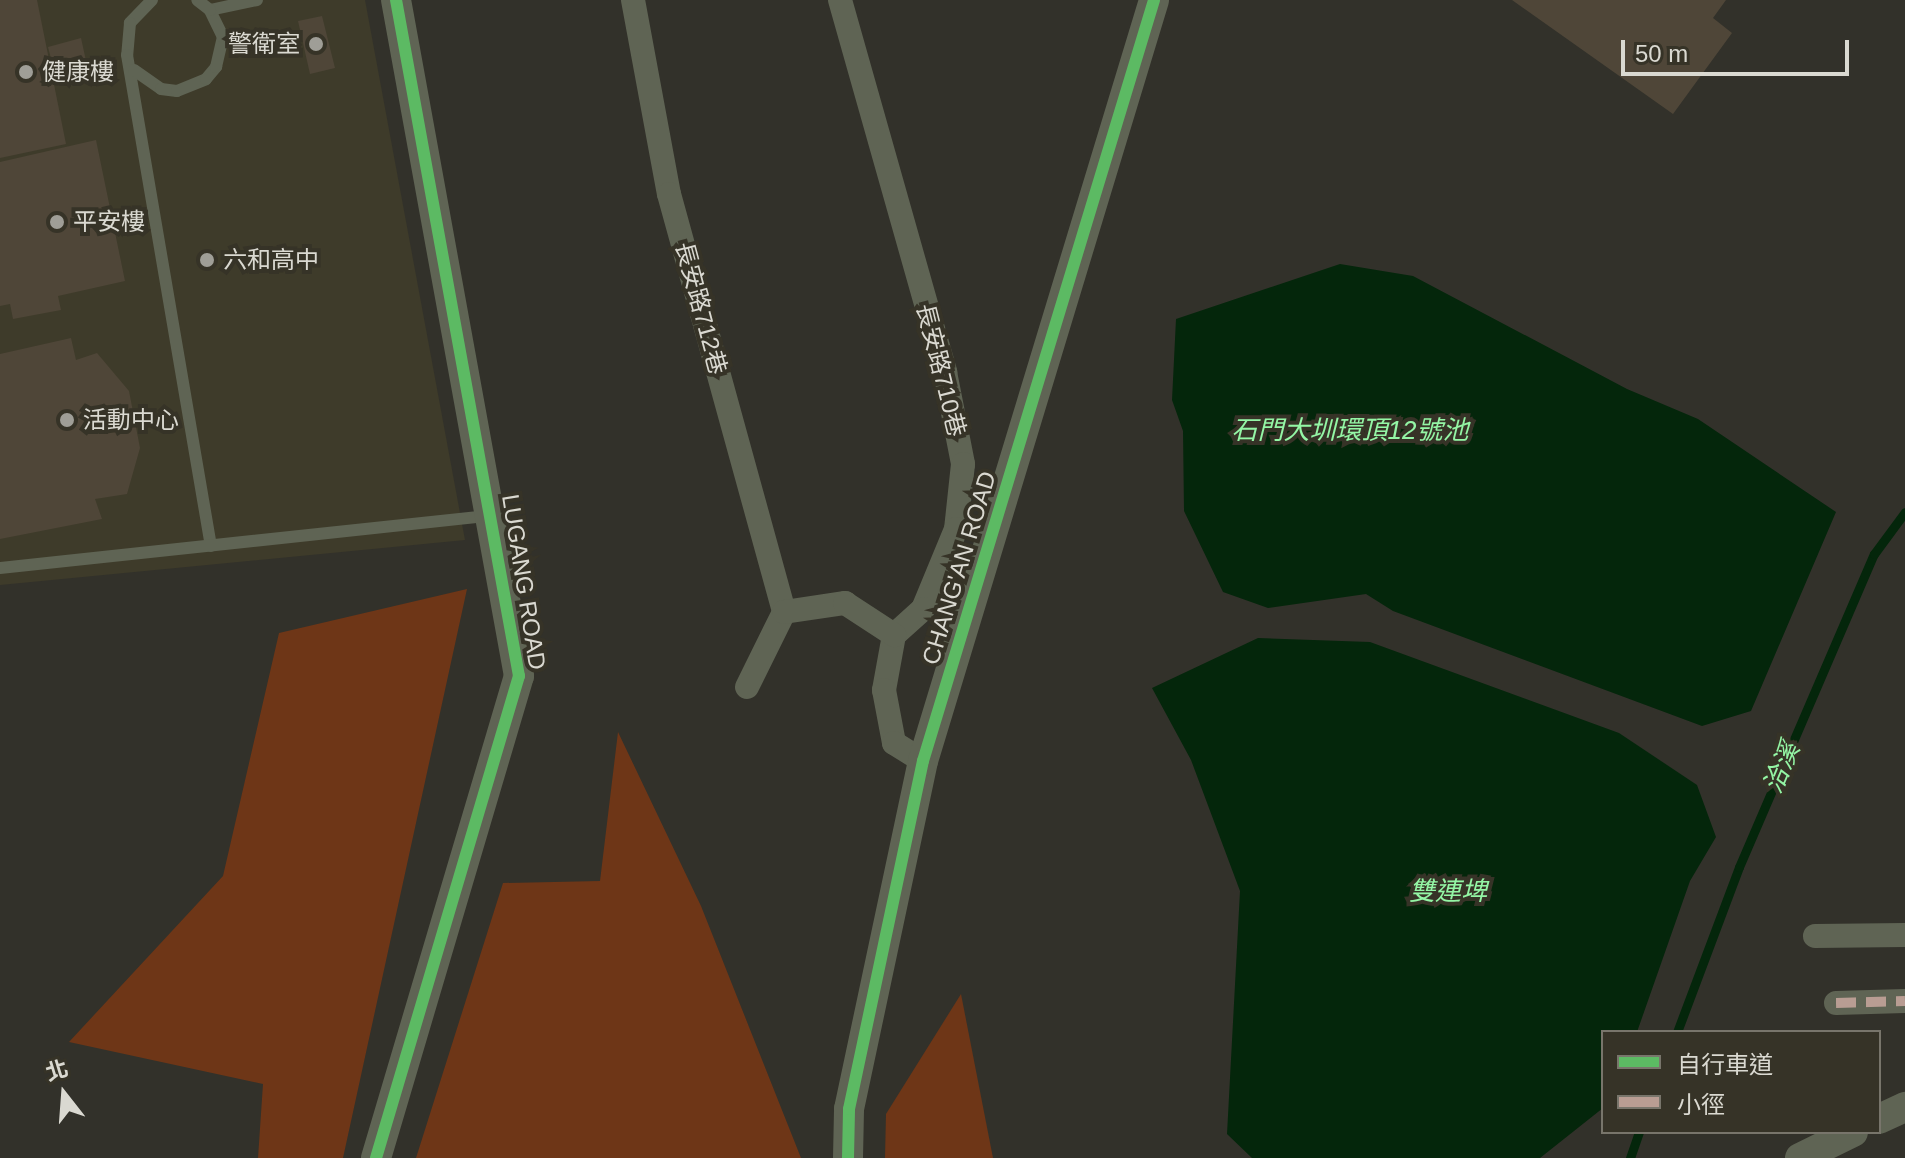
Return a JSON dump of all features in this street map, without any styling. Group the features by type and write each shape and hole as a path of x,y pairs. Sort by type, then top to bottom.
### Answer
{"street":[{"name":"LUGANG ROAD","path":"376,1158 519,676 493,515 396,0"},
{"name":"長安路712巷","path":"633,0 669,194 784,612"},
{"name":"長安路710巷","path":"840,0 945,372 963,464 956,529 923,609 894,635"},
{"name":"CHANG'AN ROAD","path":"848,1158 849,1109 923,761 1154,0"},
{"path":"747,687 784,612 845,603 894,635 884,690 894,743 923,761"},
{"path":"1815,936 1905,935"},
{"path":"1836,1003 1905,1001"},
{"path":"1881,1118 1905,1107"},
{"path":"1800,1158 1849,1134"}],"lane":[{"path":"152,0 140,9 126,38 134,70 211,546"},
{"path":"134,70 169,90 206,79 216,67 223,37 210,10 197,0"},
{"path":"210,10 257,0"},
{"path":"0,568 493,515"}],"shaded area":[{"name":"六和高中","path":"0,0 365,0 465,540 0,585"},
{"path":"467,589 343,1158 258,1158 263,1084 69,1042 223,876 279,633"},
{"path":"618,732 701,906 801,1158 416,1158 503,883 600,881"},
{"path":"961,994 993,1158 885,1158 886,1114"}],"water":[{"name":"石門大圳環頂12號池","path":"1340,264 1413,276 1627,389 1698,419 1836,512 1751,711 1702,726 1393,611 1366,594 1268,608 1223,592 1184,511 1183,431 1172,400 1176,319"},
{"name":"雙連埤","path":"1258,638 1370,642 1619,733 1697,785 1716,837 1690,881 1638,1030 1601,1030 1601,1110 1540,1158 1252,1158 1227,1134 1240,891 1191,760 1152,688"}],"building":[{"name":"健康樓","path":"0,0 37,0 66,144 0,158"},
{"path":"1512,0 1726,0 1713,18 1732,33 1673,114"},
{"name":"警衛室","path":"322,16 335,68 310,74 298,21"},
{"path":"81,38 90,79 58,86 48,47"},
{"name":"平安樓","path":"96,140 125,281 58,296 61,310 13,319 10,304 0,306 0,162"},
{"name":"活動中心","path":"71,338 76,360 97,353 129,391 140,448 127,494 95,499 102,519 0,539 0,354"}],"waterway":[{"name":"洽溪","path":"1678,1030 1739,867 1874,554 1905,512"},
{"name":"洽溪","path":"1630,1158 1638,1134"}],"marked path":[{"path":"1836,1003 1905,1001"}],"cycle path":[{"path":"376,1158 519,676 396,0"},
{"path":"848,1158 849,1109 923,761 1154,0"}],"place":[{"name":"警衛室","path":"316,44"},
{"name":"健康樓","path":"26,72"},
{"name":"平安樓","path":"57,222"},
{"name":"六和高中","path":"207,260"},
{"name":"活動中心","path":"67,420"}]}
